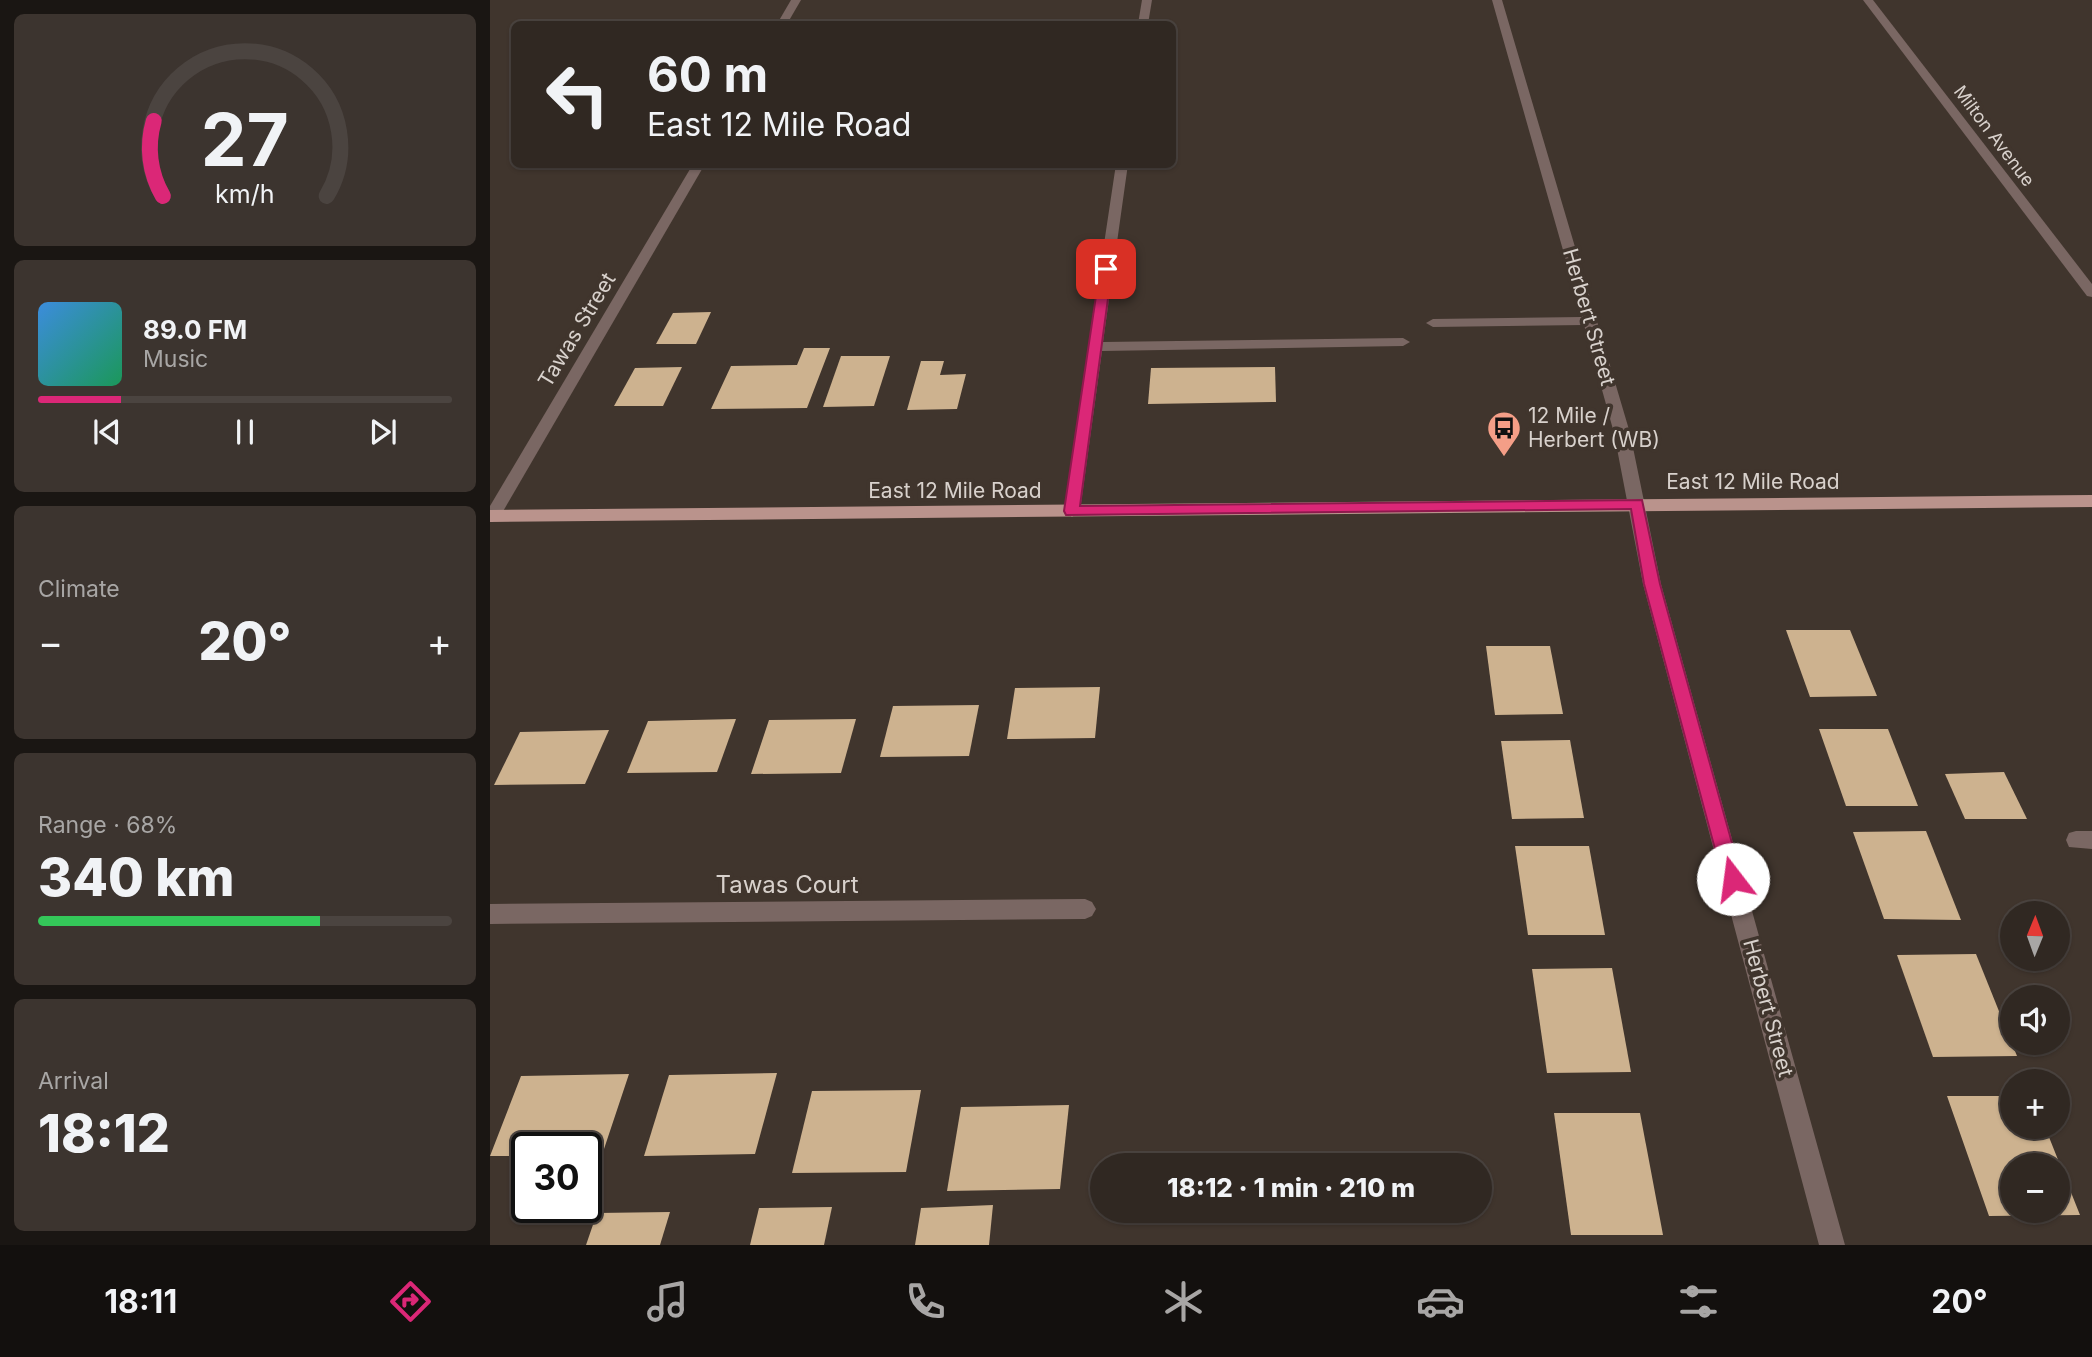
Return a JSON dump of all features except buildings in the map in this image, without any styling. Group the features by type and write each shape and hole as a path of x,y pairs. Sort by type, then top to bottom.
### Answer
{"main road":[{"name":"East 12 Mile Road","path":"491,516 2092,501"}],"street":[{"path":"784,21 796,0"},
{"path":"1144,21 1147,0"},
{"name":"Herbert Street","path":"1497,0 1622,433 1652,584 1832,1245"},
{"name":"Milton Avenue","path":"1868,0 2092,293"},
{"name":"Tawas Street","path":"491,516 697,168"},
{"path":"1072,511 1121,168"},
{"path":"1433,323 1590,321"},
{"path":"1095,346 1403,342"},
{"name":"Tawas Court","path":"490,914 1085,909"}],"place":[{"name":"12 Mile / Herbert (WB)","path":"1504,458"}],"route":[{"path":"1106,269 1072,511 1637,504 1652,584 1733,879"}]}
